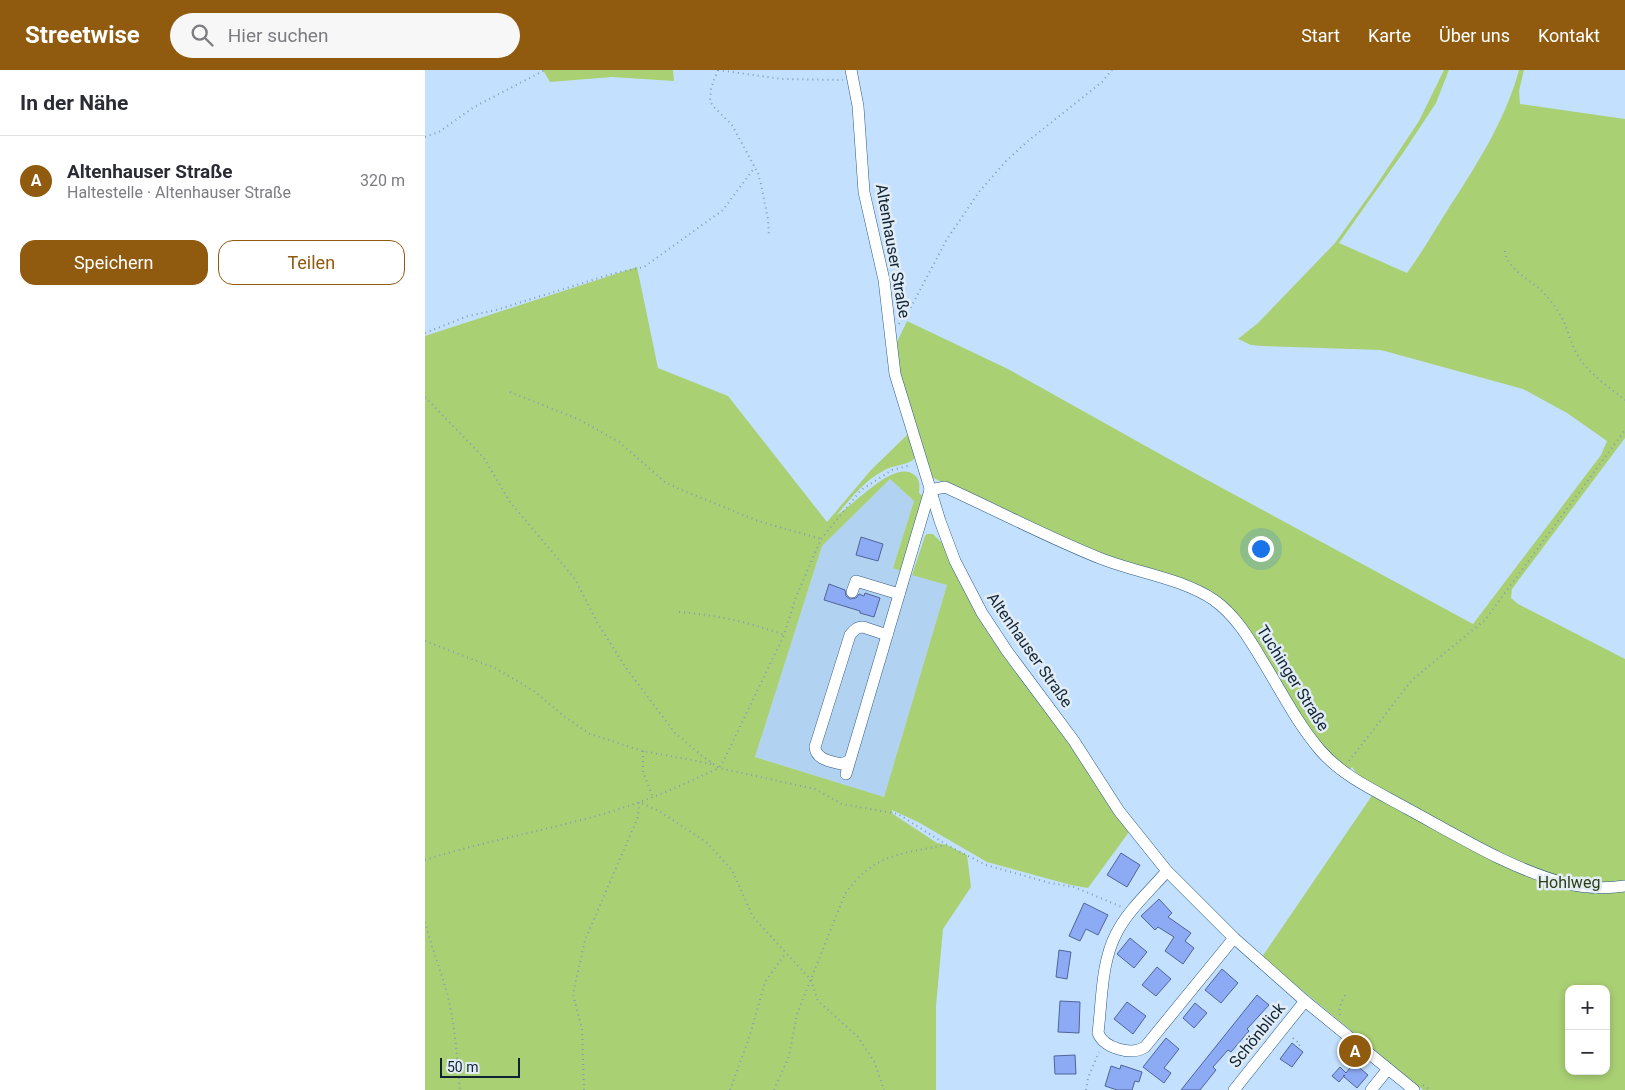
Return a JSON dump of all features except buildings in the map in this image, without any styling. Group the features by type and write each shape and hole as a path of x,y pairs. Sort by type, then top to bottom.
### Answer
{"street":[{"name":"Altenhauser Straße","path":"853,75 858,106 864,192 885,280 895,374 940,521 955,560 981,613 1074,741 1119,811 1167,871 1234,938 1305,1001 1414,1090"},
{"name":"Tuchinger Straße","path":"930,490 945,487 1099,558 1176,583 1213,600 1226,610 1248,636 1303,728 1320,750 1342,770 1375,791 1456,835 1534,873 1566,884 1584,887 1625,886"},
{"path":"845,774 930,490"},
{"path":"852,592 856,581 899,594"},
{"path":"849,761 841,764 821,758 815,747 853,630 863,627 887,635"},
{"path":"1167,871 1132,911 1116,934 1107,960 1098,1033 1103,1042 1133,1052 1145,1047 1234,938"},
{"name":"Schönblick","path":"1234,1090 1305,1001"},
{"path":"1371,1090 1388,1070"}],"path":[{"path":"425,137 439,132 474,107 545,70"},
{"path":"769,238 761,184 755,167 732,125 710,101 711,88 718,70 782,79 853,75"},
{"path":"890,332 906,316 947,239 979,192 1006,161 1102,82 1112,70"},
{"path":"425,333 468,316 496,310 615,273 644,267 723,210 755,167"},
{"path":"1505,251 1507,262 1542,292 1561,316 1580,360 1625,400"},
{"path":"510,392 578,419 619,442 665,482 772,526 821,539"},
{"path":"425,397 484,458 510,502 575,579 597,622 625,668 675,733 714,765 719,768 815,789 842,804 898,814 947,845 986,865 1051,883 1074,887 1132,911"},
{"path":"1342,770 1412,680 1485,620 1625,430"},
{"path":"425,860 498,839 613,811 653,797 719,768 784,635 797,597 821,539 861,490 892,470 921,462"},
{"path":"679,612 736,620 784,635"},
{"path":"425,641 495,668 534,691 589,734 643,751 714,765"},
{"path":"643,751 643,772 653,797"},
{"path":"639,802 659,811 706,842 731,870 753,917 785,954 811,980 818,1001 858,1037 874,1061 884,1090"},
{"path":"584,1090 582,1029 573,994 585,940 638,818 639,802"},
{"path":"774,1090 789,1056 797,1014 845,894 855,879 875,864 890,857 947,845"},
{"path":"425,922 430,945 443,978 450,1006 456,1043 460,1090"},
{"path":"730,1090 750,1035 765,982 785,954"},
{"path":"1293,1038 1301,1044 1298,1048"},
{"path":"1086,1090 1103,1042"}],"shaded area":[{"path":"890,479 914,501 893,568 947,585 884,797 755,757 822,546"}],"green space":[{"path":"543,70 673,70 674,81 612,77 550,82"},
{"name":"Hohlweg","path":"1444,70 1449,70 1436,103 1339,243 1407,273 1488,145 1506,108 1519,70 1524,70 1519,91 1520,104 1625,119 1625,438 1512,589 1511,598 1518,604 1625,659 1625,1090 1423,1090 1262,957 1373,794 1398,801 1357,774 1352,767 1348,772 1330,757 1225,606 1124,564 931,477 901,377 897,342 907,321 1008,369 1176,463 1473,624 1601,455 1607,441 1567,413 1523,389 1381,350 1262,346 1251,345 1238,339 1258,323 1335,243 1419,121"},
{"path":"637,267 658,368 728,396 827,522 871,470 909,433 915,457 913,460 876,475 858,491 837,515 883,479 903,472 911,473 918,479 919,493 925,498 901,571 893,568 914,501 890,479 822,546 755,757 884,797 947,585 912,575 925,536 933,534 943,544 1048,712 1129,832 1088,888 987,862 918,822 892,810 893,814 937,843 947,845 967,855 971,887 943,929 936,1006 936,1090 425,1090 425,336"}],"place":[{"name":"Altenhauser Straße","path":"1355,1051"}]}
